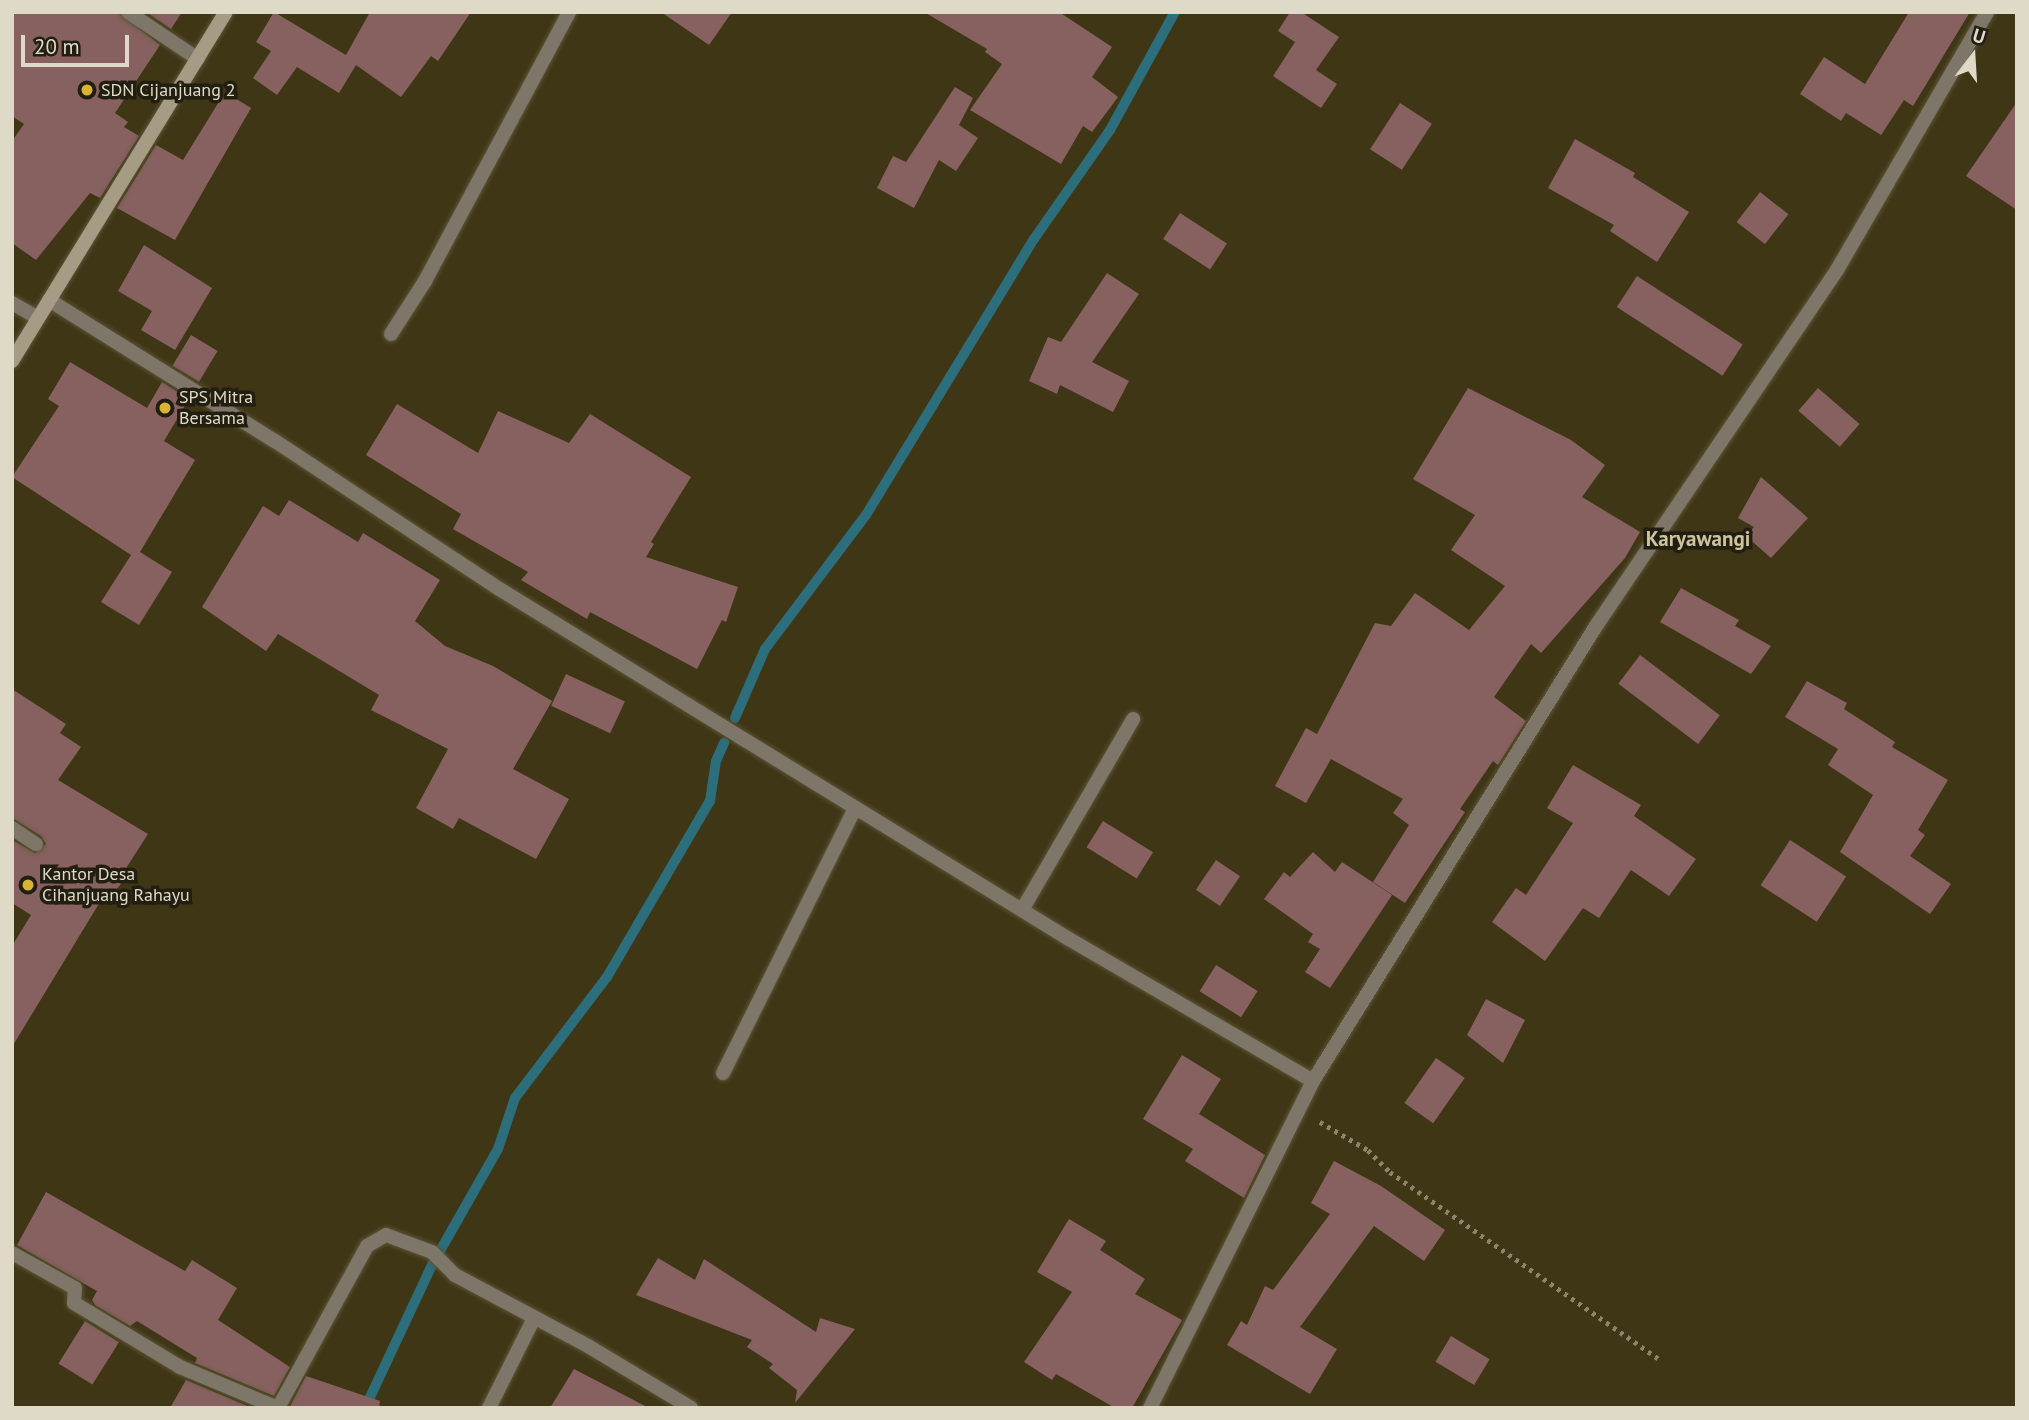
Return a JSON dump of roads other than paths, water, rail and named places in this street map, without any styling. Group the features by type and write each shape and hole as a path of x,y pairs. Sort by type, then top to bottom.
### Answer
{"main road":[{"path":"12,361 226,12"}],"street":[{"path":"128,12 198,58"},
{"path":"391,334 425,281 569,12"},
{"path":"1150,1408 1313,1081 1596,626 1836,270 1987,12"},
{"path":"49,300 265,434 501,590 1022,911 1313,1081"},
{"path":"12,303 38,318"},
{"path":"1022,911 1133,719"},
{"path":"723,1073 855,808"},
{"path":"12,828 36,844"},
{"path":"12,1253 75,1288 74,1303 180,1367 278,1408 367,1246 386,1235 432,1252 455,1276 691,1408"},
{"path":"489,1408 534,1318"}],"waterway":[{"path":"735,718 765,649 866,515 1034,239 1110,130 1175,12"},
{"path":"440,1251 498,1149 515,1098 607,977 710,801 716,761 724,743"},
{"path":"365,1408 433,1263"}],"place":[{"name":"SDN Cijanjuang 2","path":"87,90"},
{"name":"SPS Mitra Bersama","path":"165,408"},
{"name":"Kantor Desa Cihanjuang Rahayu","path":"28,885"}],"district":[{"name":"Karyawangi","path":"1698,539"}]}
